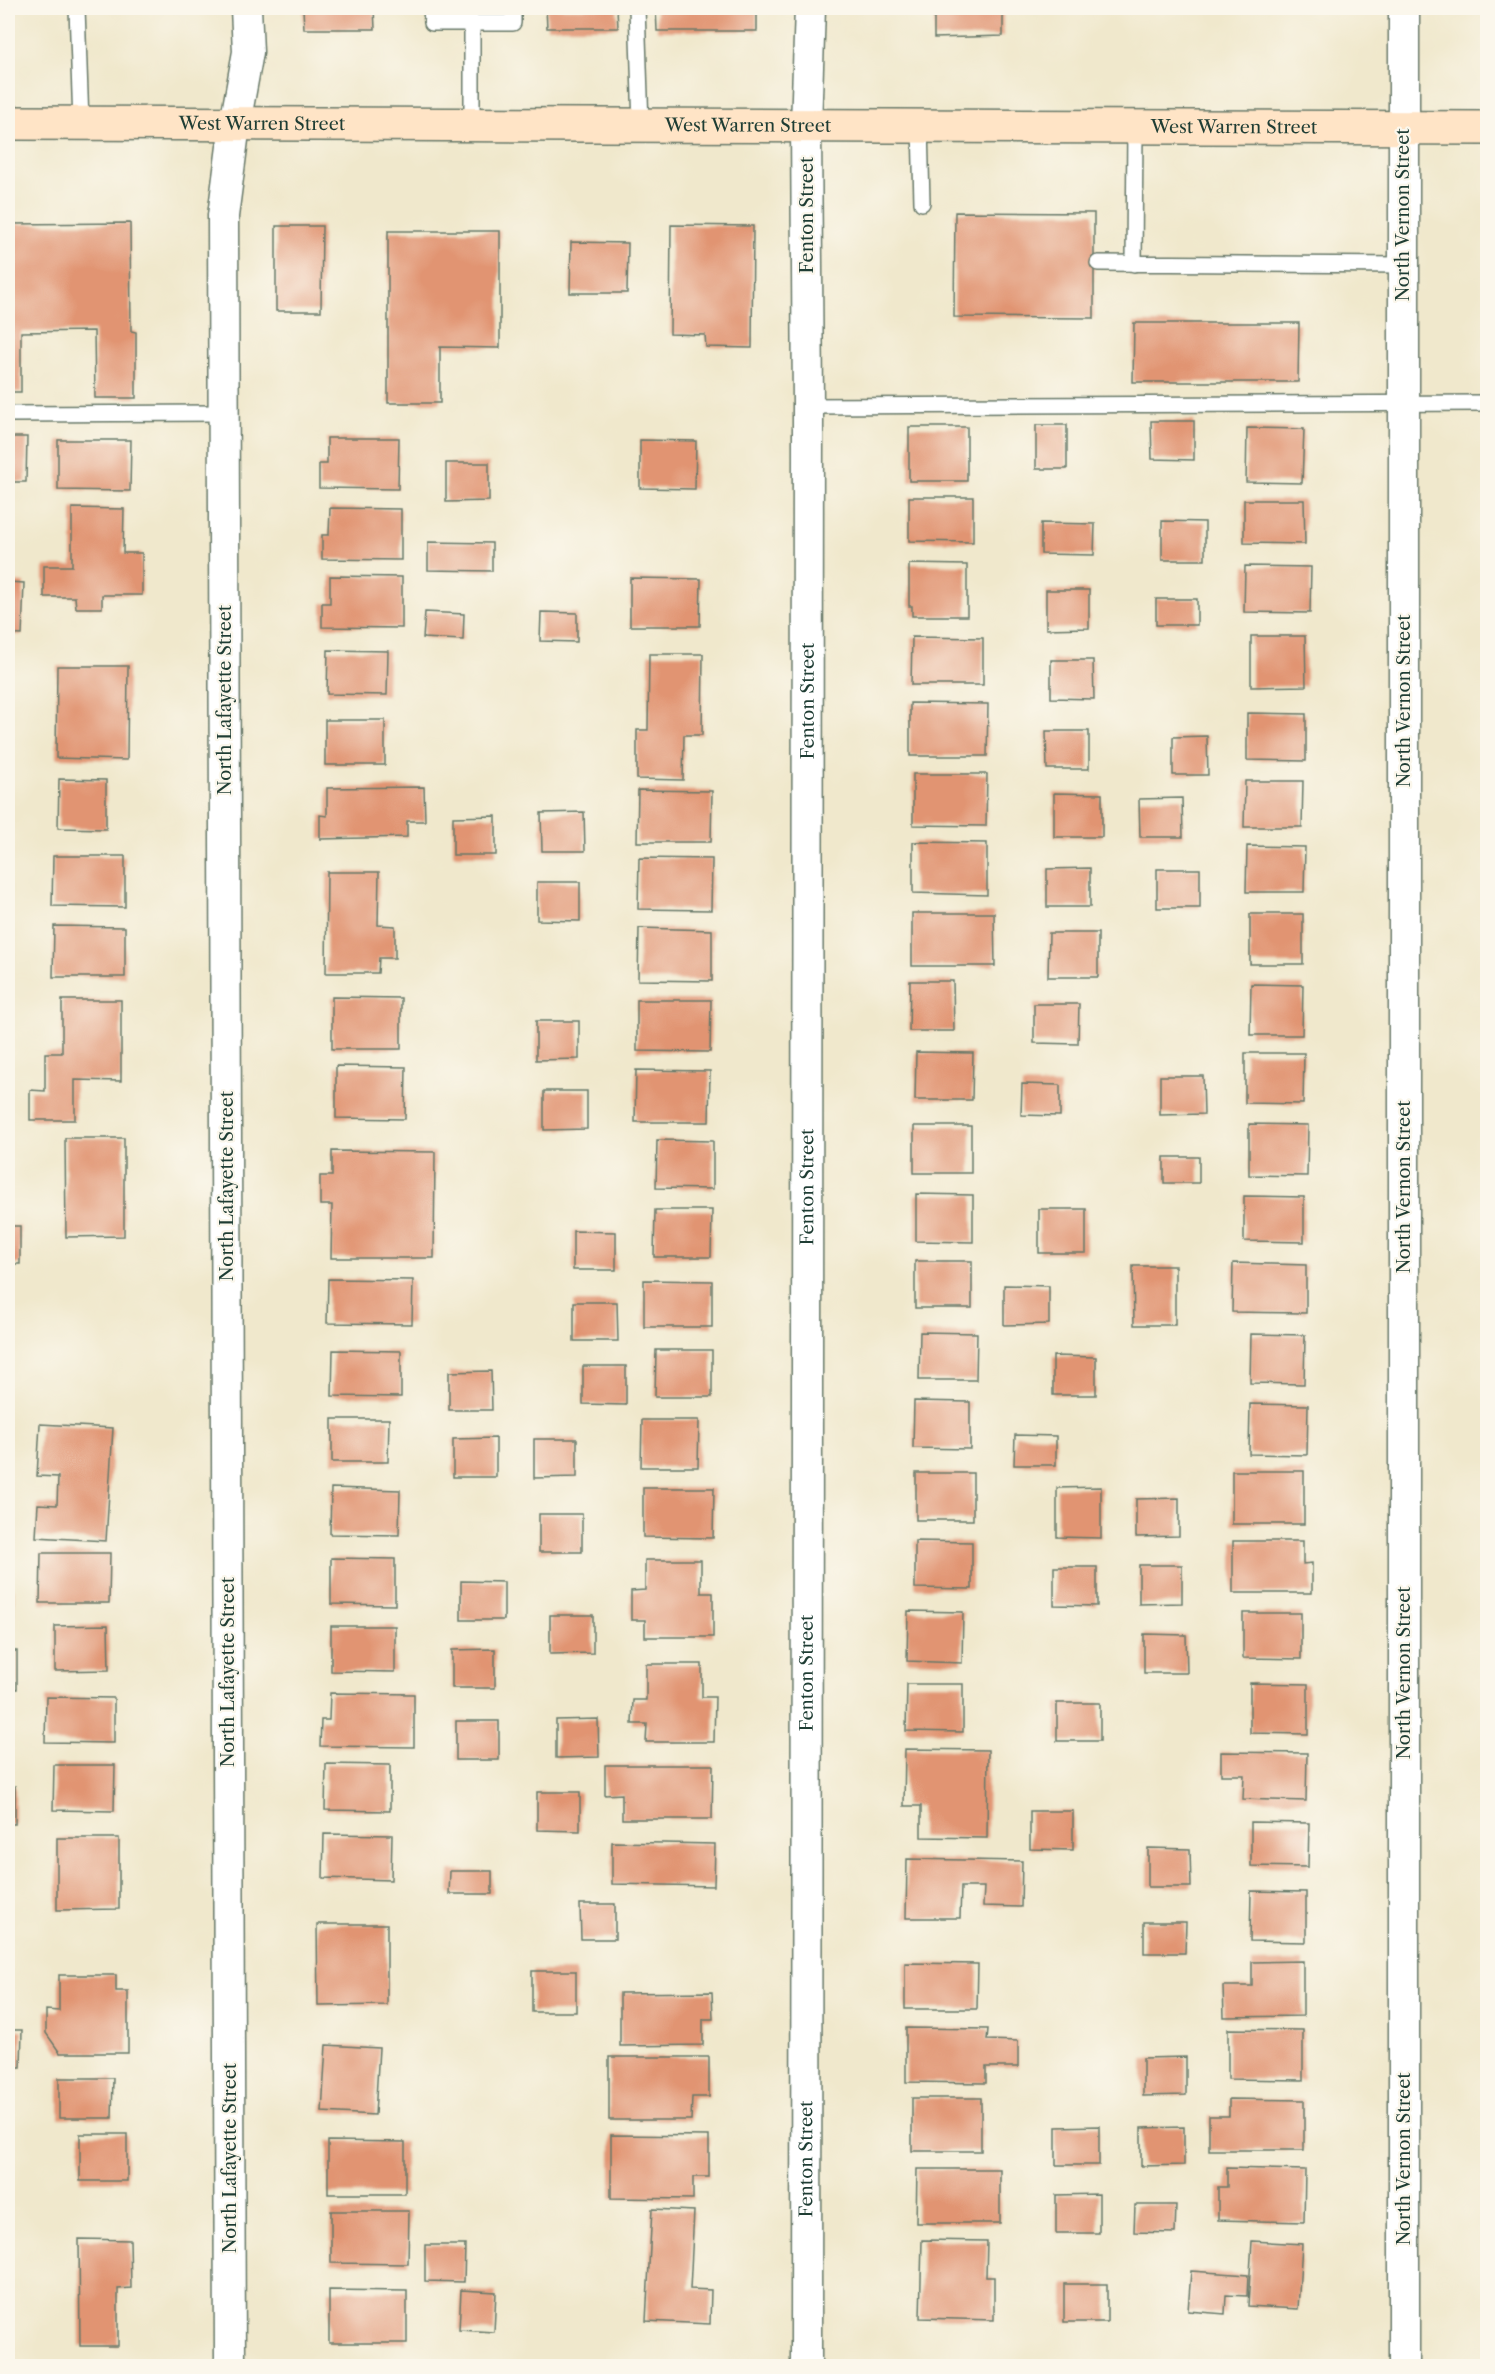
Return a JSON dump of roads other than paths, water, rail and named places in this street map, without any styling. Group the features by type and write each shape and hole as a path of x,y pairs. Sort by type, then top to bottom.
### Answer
{"main road":[{"name":"West Warren Street","path":"8,123 1488,128"}],"street":[{"name":"North Lafayette Street","path":"230,2367 223,216 235,124 248,52 246,8"},
{"name":"Fenton Street","path":"806,2367 808,406 806,126 810,8"},
{"name":"North Vernon Street","path":"1404,8 1404,2367"}],"lane":[{"path":"77,8 81,123"},
{"path":"431,8 432,22 472,23 513,23 513,8"},
{"path":"637,8 640,125"},
{"path":"472,23 472,124"},
{"path":"921,126 922,202"},
{"path":"1134,264 1135,127"},
{"path":"1098,263 1403,265"},
{"path":"808,406 1488,403"},
{"path":"8,414 224,413"}]}
